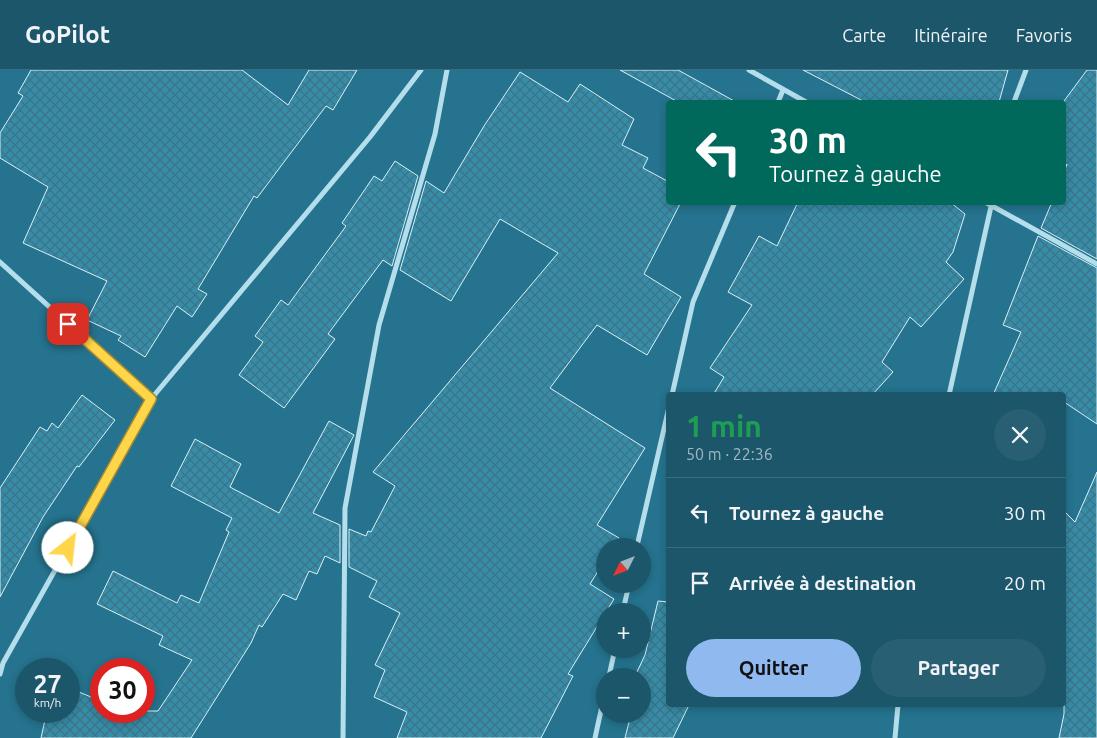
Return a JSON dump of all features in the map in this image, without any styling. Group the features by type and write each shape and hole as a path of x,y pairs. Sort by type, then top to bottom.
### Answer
{"street":[{"path":"0,674 3,663 151,399 370,137 421,70"},
{"path":"343,738 345,508 379,325 436,134 447,70"},
{"path":"749,70 802,100"},
{"path":"1015,100 1026,70"},
{"path":"779,100 783,90"},
{"path":"673,392 693,302 734,205"},
{"path":"949,392 991,205"},
{"path":"993,205 1097,264"},
{"path":"0,262 151,399"},
{"path":"639,538 666,420"},
{"path":"895,738 898,707"},
{"path":"595,738 598,723"}],"building":[{"path":"31,70 242,70 288,105 309,70 357,70 333,110 326,106 257,198 254,196 198,289 207,294 192,317 177,306 145,357 118,340 121,336 87,320 107,281 23,243 48,187 0,158 0,133 23,96 18,93"},
{"path":"620,70 678,70 732,100 674,100"},
{"path":"803,70 1008,70 1000,100 861,100"},
{"path":"1087,70 1097,70 1097,259 1041,228 1051,205 1066,205 1065,100"},
{"path":"520,72 568,102 580,84 634,119 622,145 648,158 643,168 666,180 666,205 679,205 644,274 681,297 647,355 597,325 550,388 645,448 597,525 619,538 596,538 596,574 590,584 596,588 596,593 604,593 614,599 612,603 596,603 596,628 568,674 573,676 541,738 397,738 407,712 374,697 385,670 375,665 400,613 369,597 377,581 349,567 349,529 366,536 368,531 371,532 395,486 373,472 558,253 500,219 451,301 400,270 426,181 444,193 484,126"},
{"path":"395,161 418,176 392,266 383,260 328,334 335,339 284,408 239,375 263,342 255,336 281,300 288,305 346,226 342,223 374,176 382,181"},
{"path":"797,205 954,205 965,214 953,252 946,262 964,279 921,327 910,317 882,362 893,372 875,392 715,392 724,377 710,368 752,305 728,292 759,236 777,246"},
{"path":"1038,236 1097,268 1097,424 1066,403 1066,392 994,392 1021,332 1003,325"},
{"path":"82,395 115,420 79,467 77,466 43,517 0,597 0,488 40,427 47,431 52,423 58,428"},
{"path":"329,421 354,435 313,513 340,525 340,563 325,556 317,574 309,571 296,600 283,594 262,627 259,625 251,643 191,738 41,738 44,723 80,723 80,692 90,697 90,723 155,723 155,711 158,711 192,660 159,645 163,636 97,604 113,571 177,603 181,595 199,603 229,532 226,530 232,518 171,486 195,439 241,464 230,487 279,513"},
{"path":"1097,472 1097,738 1059,738 1064,707 1066,707 1066,513 1075,522"},
{"path":"658,601 666,602 666,707 688,707 673,738 625,738 629,723 651,723 651,668 639,668 644,658 651,658 651,630"}],"route":[{"path":"68,324 151,399 68,548"}]}
